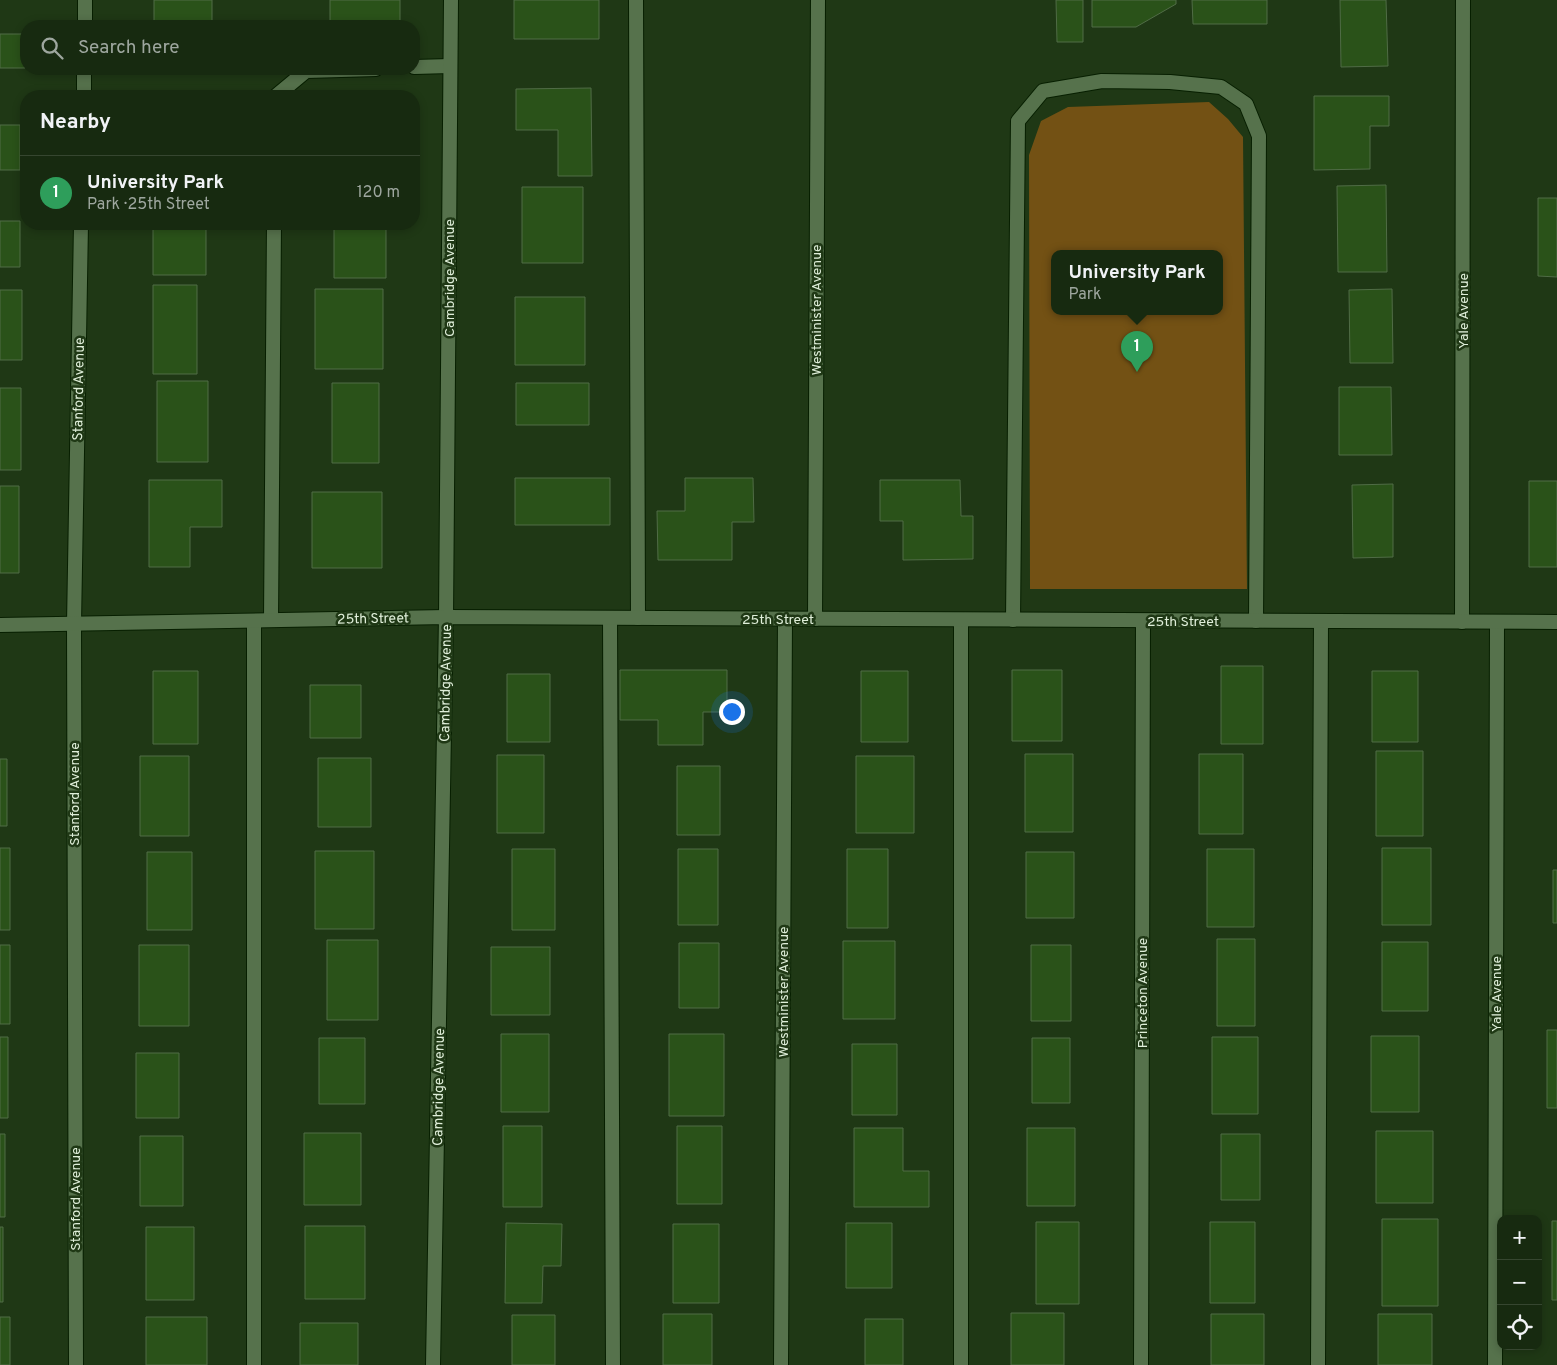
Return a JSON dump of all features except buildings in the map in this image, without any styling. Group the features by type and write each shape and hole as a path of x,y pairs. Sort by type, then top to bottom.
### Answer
{"street":[{"path":"85,0 85,20"},
{"name":"Cambridge Avenue","path":"433,1365 446,617 451,0"},
{"path":"636,0 638,618"},
{"name":"Westminister Avenue","path":"814,619 818,0"},
{"name":"Yale Avenue","path":"1462,622 1463,0"},
{"path":"420,67 450,66"},
{"path":"84,75 84,90"},
{"path":"283,90 301,75"},
{"path":"1013,620 1018,121 1043,91 1102,80 1170,82 1221,87 1246,104 1259,136 1256,621"},
{"name":"Stanford Avenue","path":"76,1365 74,624 81,230"},
{"path":"272,620 274,230"},
{"name":"25th Street","path":"0,625 446,617 1557,622"},
{"path":"610,618 613,1365"},
{"name":"Westminister Avenue","path":"781,1365 785,619"},
{"path":"961,620 961,1365"},
{"path":"254,621 254,1365"},
{"name":"Princeton Avenue","path":"1141,1365 1143,621"},
{"path":"1318,1365 1321,622"},
{"name":"Yale Avenue","path":"1495,1365 1497,623"}],"shaded area":[{"path":"1209,102 1228,119 1243,137 1247,589 1030,589 1029,155 1041,121 1068,107"}],"place":[{"name":"University Park","path":"1137,372"}]}
